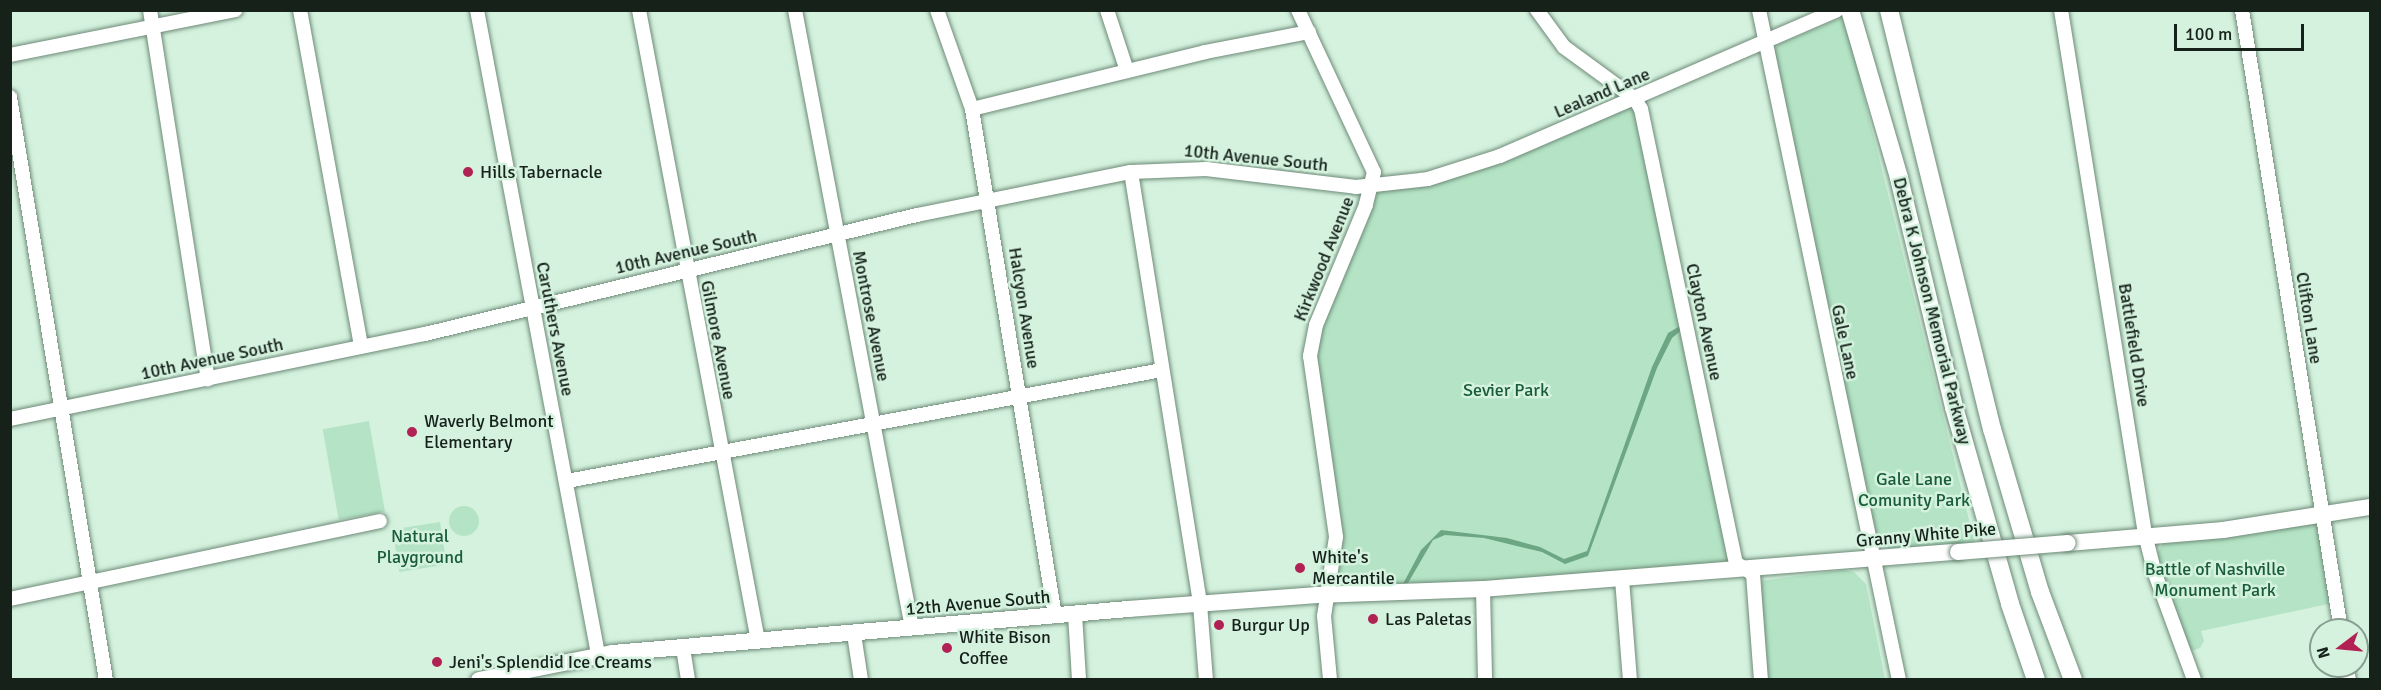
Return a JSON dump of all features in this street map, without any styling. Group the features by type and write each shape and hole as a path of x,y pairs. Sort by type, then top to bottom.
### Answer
{"highway":[{"name":"Debra K Johnson Memorial Parkway","path":"1850,10 1899,178 1957,418 2010,604 2036,680"},
{"name":"Debra K Johnson Memorial Parkway","path":"1889,13 1992,429 2040,591 2073,680"}],"main road":[{"name":"Granny White Pike","path":"1483,590 2068,543 2145,534 2223,530 2370,507"},
{"name":"12th Avenue South","path":"479,680 511,677 598,654 1200,604 1483,590"}],"street":[{"path":"150,10 208,379"},
{"path":"10,55 236,10"},
{"path":"300,10 361,347"},
{"name":"Caruthers Avenue","path":"477,10 598,654"},
{"name":"Gilmore Avenue","path":"639,10 758,641"},
{"name":"Montrose Avenue","path":"795,10 912,628"},
{"name":"Halcyon Avenue","path":"937,10 972,110 1055,616"},
{"path":"1107,10 1127,71"},
{"name":"Kirkwood Avenue","path":"1298,10 1371,161 1373,185 1322,308 1311,350 1312,386 1336,537 1326,596 1330,680"},
{"path":"1537,10 1564,47 1635,99"},
{"name":"Gale Lane","path":"1759,10 1899,680"},
{"name":"Lealand Lane","path":"1373,185 1417,182 1455,172 1635,99 1837,10"},
{"name":"Battlefield Drive","path":"2061,10 2145,534 2154,571 2194,680"},
{"name":"Clifton Lane","path":"2242,10 2339,618"},
{"path":"972,110 1127,71 1309,32"},
{"path":"10,97 106,680"},
{"name":"Clayton Avenue","path":"1635,99 1641,108 1736,563 1753,574 1761,680"},
{"name":"10th Avenue South","path":"10,419 361,347 533,309 837,235 1131,172 1206,169 1356,187 1373,185"},
{"path":"1131,172 1200,604 1206,680"},
{"path":"567,481 1162,370"},
{"path":"10,599 380,521"},
{"path":"1623,579 1630,680"},
{"path":"1483,590 1485,680"},
{"path":"1075,614 1080,680"},
{"path":"854,634 861,680"},
{"path":"683,648 688,680"}],"green space":[{"name":"Gale Lane Comunity Park","path":"1846,16 1869,118 1975,544 1891,551 1877,538 1773,52 1779,44"},
{"name":"Sevier Park","path":"1636,101 1733,564 1469,586 1408,583 1337,589 1342,546 1314,373 1318,333 1378,190 1418,186"},
{"path":"369,421 385,512 339,520 323,429"},
{"path":"464,506 470,507 478,515 478,527 470,535 464,536 458,535 450,527 449,521 450,515 458,507"},
{"name":"Battle of Nashville Monument Park","path":"2320,519 2333,603 2201,631 2204,641 2200,648 2191,651 2159,565 2158,552 2163,543"},
{"name":"Natural Playground","path":"440,522 447,564 399,572 393,530"},
{"path":"1843,570 1854,572 1866,584 1885,679 1766,679 1759,581"}],"shaded area":[{"path":"1682,325 1683,329 1672,338 1657,368 1588,556 1565,564 1542,552 1484,538 1445,535 1433,540 1408,583 1403,584 1421,550 1441,530 1507,538 1540,547 1564,559 1587,551 1652,367 1668,333"}],"place":[{"name":"Hills Tabernacle","path":"468,172"},
{"name":"Waverly Belmont Elementary","path":"412,432"},
{"name":"White's Mercantile","path":"1300,568"},
{"name":"Las Paletas","path":"1373,619"},
{"name":"Burgur Up","path":"1219,625"},
{"name":"White Bison Coffee","path":"947,648"},
{"name":"Jeni's Splendid Ice Creams","path":"437,662"}]}
